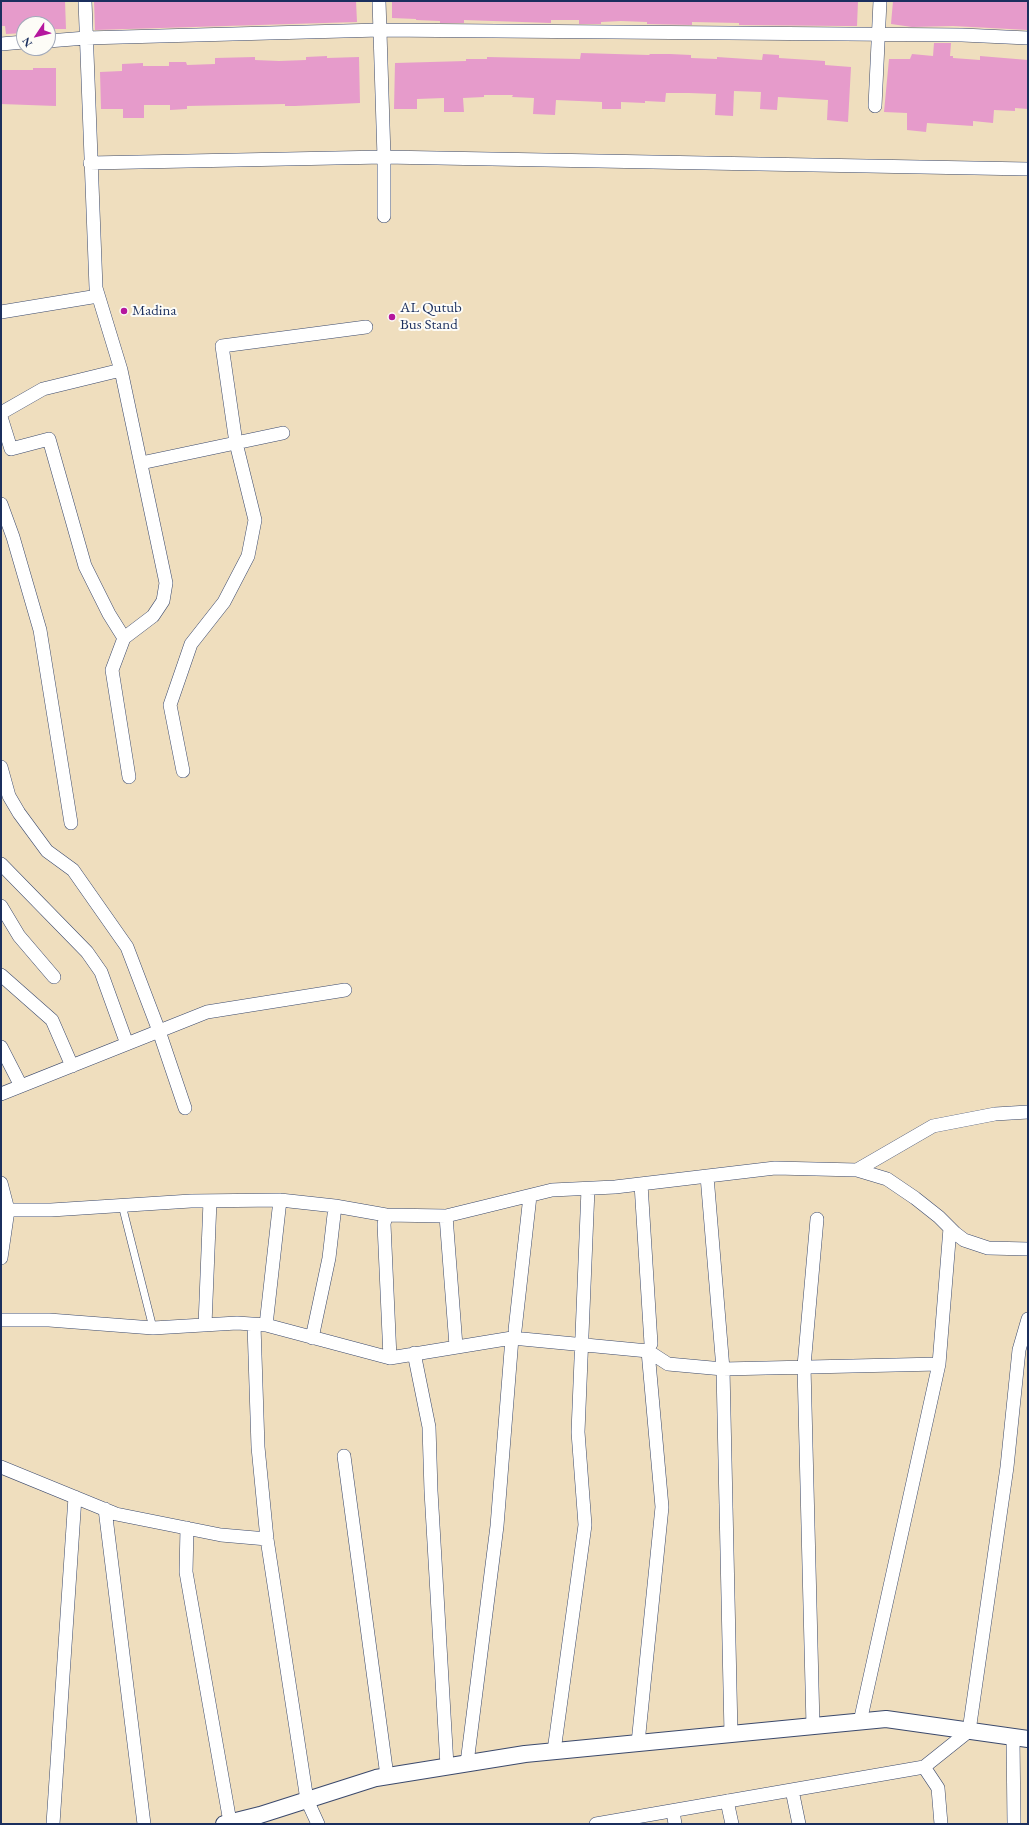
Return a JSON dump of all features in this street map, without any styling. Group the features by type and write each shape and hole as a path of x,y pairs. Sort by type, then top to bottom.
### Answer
{"street":[{"path":"85,1 90,164 96,288 121,370 166,583 164,602 153,616 124,638 112,670 129,777"},
{"path":"379,1 384,157 384,216"},
{"path":"875,106 880,1"},
{"path":"56,40 380,30 962,35 1028,38"},
{"path":"1,44 16,43"},
{"path":"90,164 384,157 1028,169"},
{"path":"1,312 98,296"},
{"path":"183,772 170,705 191,644 224,602 248,556 255,520 236,443 222,346 366,327"},
{"path":"1,413 43,389 121,370"},
{"path":"1,417 11,449 50,439 85,566 109,614 124,638"},
{"path":"141,463 282,433"},
{"path":"1,504 13,537 40,630 71,823"},
{"path":"2,772 10,796 19,813 47,852 73,870 127,947 159,1031 185,1108"},
{"path":"1,864 87,952 101,972 127,1044"},
{"path":"1,906 19,936 54,978"},
{"path":"1,975 52,1020 72,1066"},
{"path":"1,1094 207,1012 345,990"},
{"path":"1,1047 21,1086"},
{"path":"857,1170 933,1126 995,1114 1028,1112"},
{"path":"8,1210 51,1210 210,1201 280,1200 335,1206 386,1216 446,1216 552,1190 641,1184 775,1168 857,1170 887,1179 939,1217 964,1240 988,1248 1028,1249"},
{"path":"707,1176 723,1369 731,1734"},
{"path":"1,1183 8,1210 1,1258"},
{"path":"638,1743 662,1507 650,1348 641,1184"},
{"path":"554,1751 584,1524 578,1432 588,1188"},
{"path":"467,1763 497,1526 514,1334 530,1196"},
{"path":"280,1200 260,1325 258,1447 267,1539 307,1800 318,1824"},
{"path":"205,1325 210,1201"},
{"path":"312,1338 329,1258 335,1206"},
{"path":"386,1216 384,1224 390,1358"},
{"path":"446,1216 456,1346"},
{"path":"813,1726 804,1366 818,1220"},
{"path":"860,1722 939,1364 950,1228"},
{"path":"596,1824 616,1822 924,1767 969,1731 1007,1467 1019,1350 1028,1319"},
{"path":"1,1320 49,1320 153,1328 238,1323 260,1325 390,1358 514,1334 582,1346 650,1348 668,1364 723,1369 939,1364"},
{"path":"414,1353 429,1427 431,1491 447,1766"},
{"path":"344,1456 387,1776"},
{"path":"1,1467 116,1514 221,1535 267,1539"},
{"path":"53,1824 75,1497"},
{"path":"105,1509 144,1824"},
{"path":"187,1528 186,1572 235,1822 376,1778 447,1766 554,1751 886,1719 1020,1738 1014,1824"},
{"path":"924,1767 938,1788 941,1824"},
{"path":"792,1790 798,1824"},
{"path":"727,1801 732,1824"},
{"path":"673,1811 675,1824"}],"lane":[{"path":"122,1206 153,1328"}],"building":[{"path":"1,1 65,1 66,29 56,29 56,16 16,16 16,33 6,34 5,26 1,26"},
{"path":"94,1 356,1 357,22 95,30"},
{"path":"392,1 858,1 857,26 844,26 739,25 739,23 692,22 692,25 647,24 647,22 621,21 601,22 601,24 579,24 579,20 551,20 551,23 464,20 464,23 440,23 440,21 392,18"},
{"path":"893,1 1028,1 1028,30 953,26 912,27 891,24"},
{"path":"934,43 951,43 950,56 953,56 953,58 980,60 980,56 1028,60 1028,109 1015,108 1015,111 994,110 993,123 973,121 973,126 927,123 926,132 907,130 907,113 884,112 889,59 910,59 912,54 933,56"},
{"path":"581,53 649,55 670,54 691,55 691,58 717,59 717,57 762,60 763,54 779,55 779,58 825,61 825,65 851,67 848,122 827,120 828,100 778,97 777,110 760,109 761,92 734,91 733,116 715,115 716,94 689,93 666,93 665,102 621,102 621,109 602,109 602,102 556,100 555,115 533,114 534,98 512,97 513,95 484,95 484,97 463,98 464,112 444,112 444,98 417,99 417,109 394,109 395,63 466,61 466,59 487,59 487,57 580,59"},
{"path":"327,56 327,58 359,57 360,103 295,106 285,106 285,104 187,106 187,109 170,110 170,105 144,105 144,118 123,118 123,109 101,109 100,72 122,71 122,64 143,63 143,66 169,66 169,62 186,62 187,65 215,64 215,58 255,57 255,60 279,61 306,60 306,57"},
{"path":"33,68 56,68 56,106 1,104 1,70 33,70"}],"place":[{"name":"Madina","path":"124,311"},
{"name":"AL Qutub Bus Stand","path":"392,317"}]}
